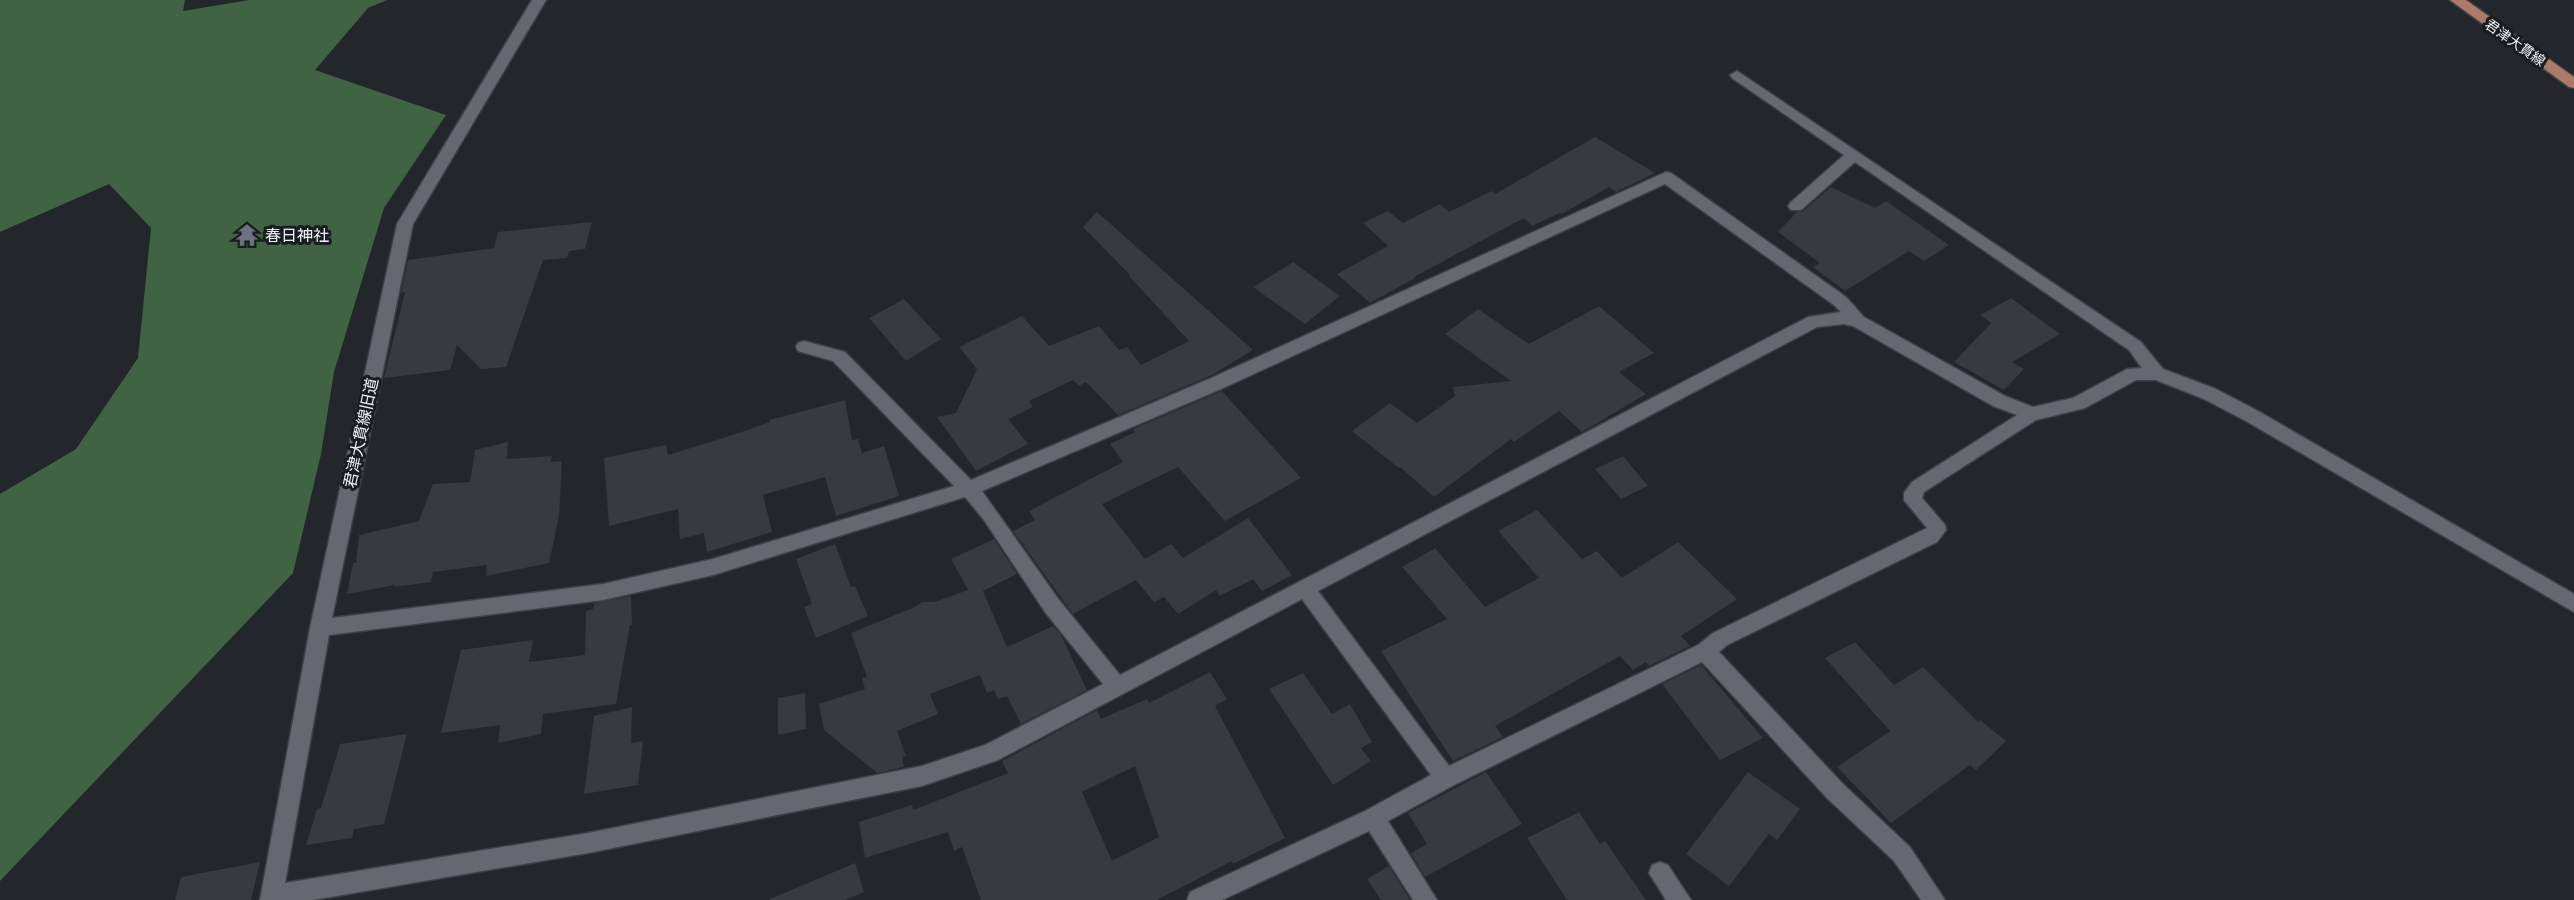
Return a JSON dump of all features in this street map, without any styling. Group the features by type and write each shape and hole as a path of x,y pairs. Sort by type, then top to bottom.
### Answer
{"main road":[{"name":"君津大貫線","path":"2457,0 2574,84"}],"street":[{"name":"君津大貫線旧道","path":"272,898 320,628 405,224 539,0"},
{"path":"1737,75 2135,346 2157,374"},
{"path":"1796,206 1854,154"},
{"path":"320,628 603,592 713,567 970,488 1215,384 1666,177 1840,300 1858,321"},
{"path":"272,898 588,843 922,776 991,753 1814,321 1844,318 1858,321 1999,401 2032,414"},
{"path":"804,347 839,356 952,473 970,488 1015,549 1044,594 1118,687"},
{"path":"1198,900 1373,818 1446,778 1705,651 1720,639 1930,537 1937,530 1936,525 1913,500 1913,493 1918,487 2032,414 2079,403 2133,374 2157,374 2210,394 2252,416 2574,604"},
{"path":"1305,589 1446,778"},
{"path":"1705,651 1835,791 1902,854 1934,900"},
{"path":"1373,818 1426,900"},
{"path":"1660,873 1680,900"}],"green space":[{"path":"0,0 185,0 183,11 249,0 387,0 368,8 315,70 446,115 384,208 334,372 321,454 293,573 0,881 0,494 76,449 138,358 151,228 109,184 0,232"}],"building":[{"path":"1595,137 1655,173 1616,192 1609,187 1562,214 1532,226 1524,218 1370,303 1337,274 1388,246 1363,223 1388,211 1403,223 1440,204 1449,212 1492,191 1495,194"},
{"path":"1831,187 1875,208 1886,201 1949,245 1924,261 1909,251 1845,291 1813,267 1820,263 1778,232 1797,212 1802,212"},
{"path":"1097,212 1253,350 1212,375 1118,415 1086,382 1079,386 1073,380 1029,401 1033,407 1008,419 1028,444 976,471 937,417 956,413 977,369 959,347 1022,316 1049,346 1099,326 1119,350 1127,347 1141,365 1189,341 1083,227"},
{"path":"592,222 585,249 569,251 567,258 543,260 506,367 481,369 457,345 450,370 384,378 405,292 401,293 408,260 494,248 498,232"},
{"path":"1293,262 1340,296 1305,324 1253,287"},
{"path":"2011,298 2060,334 2012,362 2024,369 2004,390 1954,362 1991,323 1980,315"},
{"path":"904,299 941,339 906,361 869,318"},
{"path":"1599,306 1654,353 1619,372 1646,394 1582,432 1559,411 1514,442 1511,439 1434,497 1400,467 1352,431 1390,403 1417,423 1455,396 1453,387 1511,381 1445,334 1478,309 1529,344"},
{"path":"1222,391 1301,478 1225,521 1178,467 1102,504 1145,559 1171,544 1183,558 1248,518 1292,575 1262,591 1253,579 1220,596 1216,590 1178,614 1164,597 1154,602 1136,580 1073,614 1013,531 1035,520 1029,511 1123,462 1110,444 1135,432 1133,429"},
{"path":"845,400 852,440 858,439 862,453 884,446 899,496 836,516 825,477 763,495 772,532 707,552 704,533 680,539 678,509 609,526 604,458 666,445 668,455 736,434 770,422 770,420"},
{"path":"508,442 507,459 552,456 550,462 562,461 559,516 549,563 486,576 487,565 433,572 431,582 394,587 395,585 347,594 353,563 356,563 359,535 419,521 433,484 470,482 475,450"},
{"path":"1623,456 1648,486 1621,499 1595,469"},
{"path":"1537,510 1582,559 1597,551 1622,578 1678,542 1737,599 1681,636 1690,646 1649,666 1646,662 1633,670 1620,656 1495,726 1503,737 1453,761 1381,651 1447,619 1402,567 1435,548 1485,607 1539,578 1498,531"},
{"path":"994,539 1017,574 983,591 1007,647 1053,626 1061,635 1087,690 1021,724 1007,696 998,699 994,690 987,693 980,675 930,694 938,714 897,731 906,756 902,757 904,767 877,773 824,730 819,704 865,689 862,678 867,677 851,633 922,602 935,602 968,590 951,559"},
{"path":"835,544 851,587 855,586 868,616 816,638 804,607 812,604 796,559"},
{"path":"631,596 632,625 630,625 616,704 543,714 541,734 498,743 500,725 441,733 461,650 533,640 529,662 585,655 586,611 593,609 594,603"},
{"path":"1855,642 1894,685 1923,667 1978,722 1980,720 2006,741 1976,770 1970,765 1891,823 1837,767 1890,731 1825,658"},
{"path":"1701,665 1763,738 1720,760 1662,684"},
{"path":"1210,672 1227,699 1215,706 1285,838 1233,864 1232,861 1157,900 981,900 962,847 954,851 948,832 865,858 859,822 912,805 913,810 1008,773 1002,761 1097,710 1101,719 1147,699 1149,703","holes":["1135,766 1159,837 1112,861 1082,792"]},
{"path":"1303,673 1332,714 1350,704 1372,742 1361,748 1371,761 1333,785 1269,689"},
{"path":"805,693 806,729 778,735 778,698"},
{"path":"632,707 631,743 643,741 638,785 584,794 594,716"},
{"path":"407,734 384,824 354,829 352,838 306,845 317,809 321,808 340,744"},
{"path":"1486,772 1522,824 1425,877 1411,853 1427,844 1408,813"},
{"path":"1748,772 1800,809 1777,840 1769,834 1729,886 1686,854"},
{"path":"1579,812 1600,844 1605,841 1646,900 1567,900 1527,838"},
{"path":"260,862 251,900 175,900 181,877"},
{"path":"855,863 864,892 845,900 768,900"},
{"path":"1389,866 1410,900 1381,900 1367,879"}],"place":[{"name":"春日神社","path":"247,235"}]}
